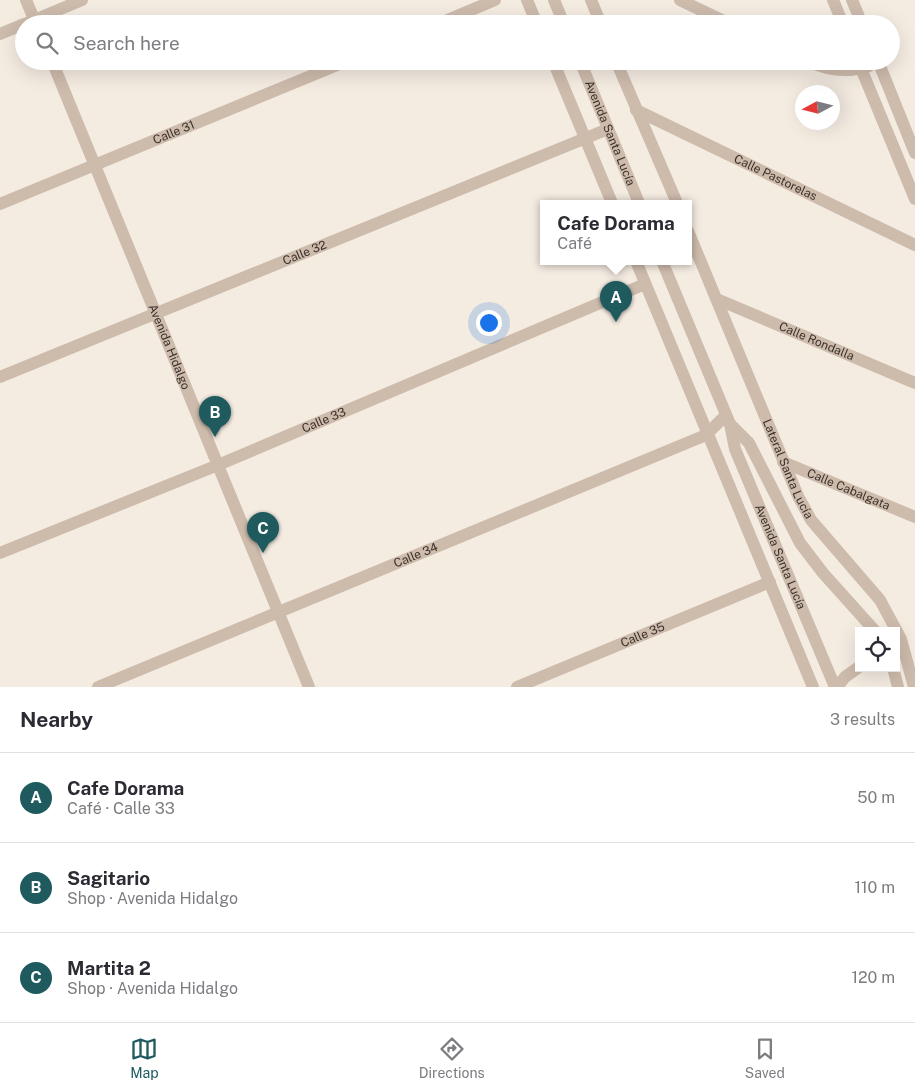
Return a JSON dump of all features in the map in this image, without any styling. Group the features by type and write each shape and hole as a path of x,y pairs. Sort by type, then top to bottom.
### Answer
{"street":[{"path":"26,0 29,15"},
{"path":"48,15 82,0"},
{"path":"459,15 495,0"},
{"path":"527,0 533,15"},
{"path":"554,0 560,15"},
{"path":"591,0 597,15"},
{"path":"680,0 711,15"},
{"path":"832,0 838,15"},
{"path":"852,0 858,15"},
{"path":"0,34 15,28"},
{"name":"Avenida Hidalgo","path":"56,70 309,687"},
{"name":"Calle 31","path":"0,204 326,70"},
{"path":"557,70 611,200"},
{"name":"Avenida Santa Lucía","path":"584,70 638,200"},
{"path":"620,70 675,200"},
{"path":"862,70 915,199"},
{"path":"881,70 915,153"},
{"name":"Calle Pastorelas","path":"636,110 915,245"},
{"name":"Calle 32","path":"0,376 608,129"},
{"name":"Lateral Santa Lucía","path":"692,240 719,300 783,462 811,520 880,600 902,639 914,687"},
{"path":"638,265 706,435 813,687"},
{"name":"Avenida Santa Lucía","path":"664,265 728,419 735,449 836,687"},
{"name":"Calle 33","path":"0,553 218,465 645,284"},
{"name":"Calle Rondalla","path":"719,300 915,383"},
{"name":"Avenida Santa Lucía","path":"728,419 749,443 800,543 823,573 871,627"},
{"name":"Calle 34","path":"98,687 706,435 728,419"},
{"name":"Calle Cabalgata","path":"783,462 915,517"},
{"name":"Calle 35","path":"516,687 770,582"},
{"path":"836,687 855,670"},
{"path":"894,672 898,687"}],"place":[{"name":"Cafe Dorama","path":"616,322"},
{"name":"Sagitario","path":"215,437"},
{"name":"Martita 2","path":"263,553"}]}
